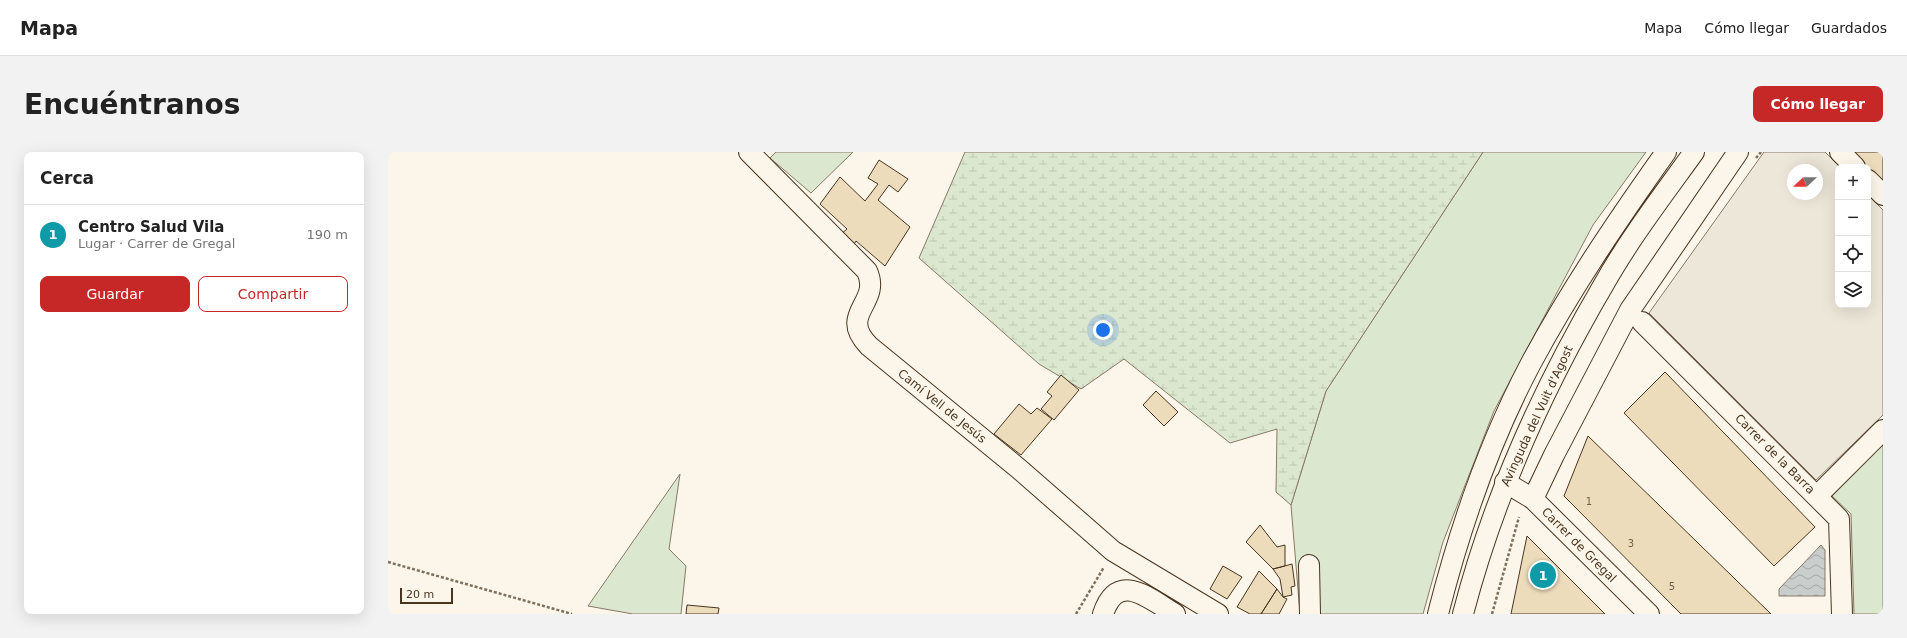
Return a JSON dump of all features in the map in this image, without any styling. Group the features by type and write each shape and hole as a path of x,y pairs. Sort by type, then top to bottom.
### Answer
{"street":[{"name":"Avinguda del Vuit d'Agost","path":"1438,614 1464,523 1482,474 1529,366 1577,282 1666,152"},
{"name":"Avinguda del Vuit d'Agost","path":"1463,614 1474,571 1505,482 1555,371 1604,283 1665,192 1694,152"},
{"path":"1533,499 1554,455 1630,310 1648,299 1738,152"},
{"path":"1840,152 1852,164"},
{"name":"Camí Vell de Jesús","path":"757,155 867,271 871,280 871,288 857,323 857,331 862,339 1018,468 1114,551 1218,614"},
{"path":"1871,183 1883,195"},
{"name":"Carrer de la Barra","path":"1642,322 1839,519 1842,614"},
{"path":"1817,496 1883,430"},
{"name":"Carrer de Gregal","path":"1505,482 1533,499 1649,614"},
{"path":"1309,565 1310,614"},
{"path":"1103,614 1107,602 1115,593 1124,590 1136,592 1175,614"}],"path":[{"path":"1492,614 1519,517"},
{"path":"1076,614 1114,551"},
{"path":"388,562 572,614"}],"green space":[{"path":"776,152 853,152 811,193 770,158"},
{"path":"965,152 1483,152 1326,391 1291,505 1276,492 1277,429 1230,443 1124,359 1081,389 1039,364 919,258"},
{"path":"1483,152 1646,152 1593,225 1494,411 1443,542 1423,614 1300,614 1291,505 1326,391"},
{"path":"1883,440 1883,614 1854,614 1851,514 1832,496"},
{"path":"680,474 669,549 686,566 681,614 633,614 588,606"}],"shaded area":[{"path":"1764,152 1825,152 1837,164 1835,164 1835,308 1871,308 1871,198 1883,210 1883,415 1816,480 1649,313"}],"water":[{"path":"1821,545 1825,550 1825,596 1779,596 1779,589"}],"building":[{"path":"1849,152 1883,152 1883,185 1871,174 1871,164 1861,164"},
{"path":"879,160 908,179 898,192 889,185 878,200 910,227 885,266 856,241 853,246 840,235 847,229 820,204 840,177 865,201 878,184 868,178"},
{"path":"1665,372 1815,527 1774,566 1624,413"},
{"path":"1061,375 1079,390 1054,420 1041,409 1052,396 1047,392"},
{"path":"1156,391 1178,412 1164,426 1143,405"},
{"path":"1019,404 1031,414 1037,408 1052,419 1021,455 994,434"},
{"path":"1588,436 1771,614 1681,614 1564,496"},
{"path":"1260,525 1277,547 1285,545 1285,566 1273,569 1246,542"},
{"path":"1527,536 1605,614 1511,614"},
{"path":"1292,564 1295,586 1291,587 1292,595 1283,597 1280,579 1273,569"},
{"path":"1223,566 1242,577 1227,599 1210,589"},
{"path":"1259,571 1277,589 1261,614 1250,614 1237,607"},
{"path":"1277,589 1283,597 1287,599 1279,614 1261,614"},
{"path":"687,605 719,608 718,614 686,614"}],"place":[{"name":"Centro Salud Vila","path":"1543,575"}]}
